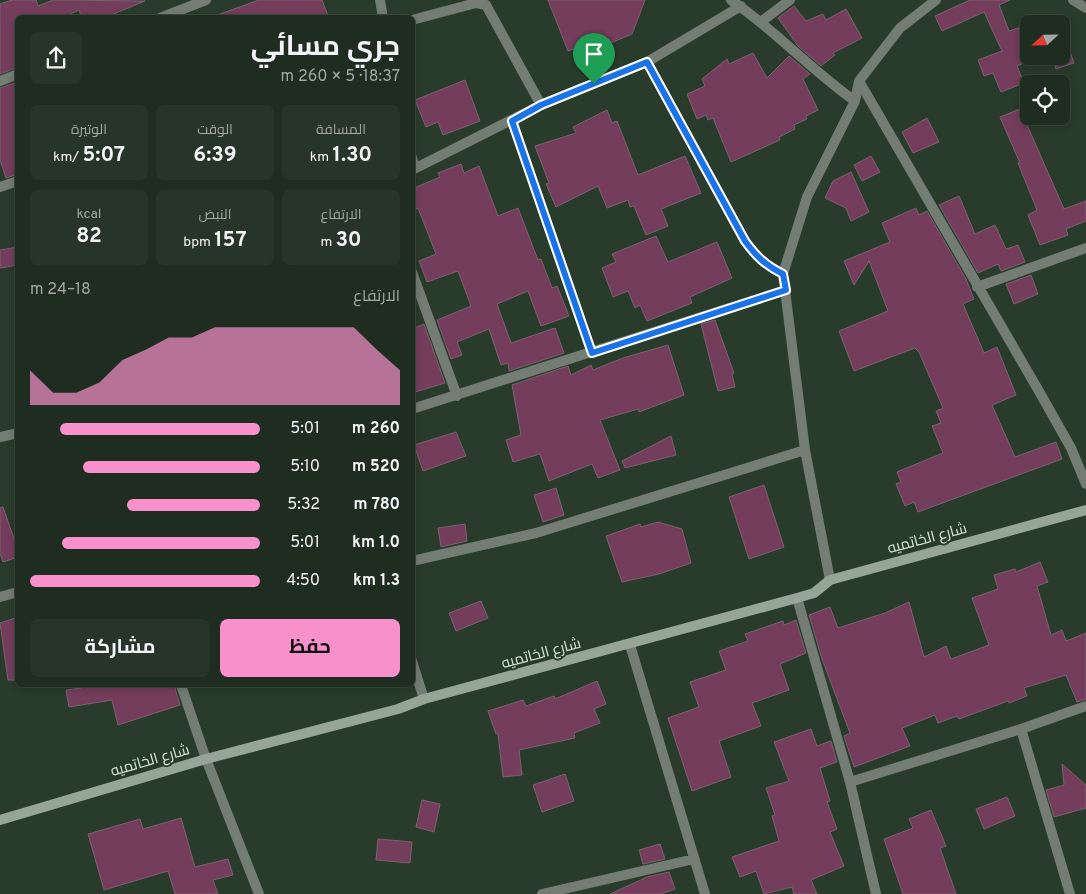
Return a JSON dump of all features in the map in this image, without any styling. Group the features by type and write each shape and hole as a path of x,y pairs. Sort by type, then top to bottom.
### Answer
{"street":[{"path":"180,14 206,0"},
{"path":"380,0 382,15"},
{"path":"731,0 762,21 833,86 855,101"},
{"path":"762,21 790,0"},
{"path":"830,580 805,450 792,360 783,274 807,197 855,101 859,81 900,28 936,0"},
{"path":"1073,0 1086,8"},
{"path":"415,19 476,3 486,5 541,105"},
{"path":"415,164 512,121 541,105 647,62 741,6"},
{"path":"647,62 745,241 754,255 766,266 783,274"},
{"path":"0,81 15,75"},
{"path":"859,81 1062,432 1086,484"},
{"path":"512,121 592,353"},
{"path":"0,187 15,182"},
{"path":"977,287 1086,248"},
{"path":"415,280 457,396"},
{"path":"415,408 786,290"},
{"path":"0,437 15,433"},
{"path":"415,560 536,532 805,450"},
{"name":"شارع الخاتميه","path":"0,820 206,759 398,709 424,699 630,645 797,598 814,593 830,580 1086,510"},
{"path":"0,597 15,593"},
{"path":"797,598 850,782 876,894"},
{"path":"630,645 705,894"},
{"path":"415,670 424,699"},
{"path":"182,687 206,759 259,894"},
{"path":"850,782 1021,729 1086,706"},
{"path":"1021,729 1070,894"},
{"path":"542,894 694,858"}],"building":[{"path":"12,0 36,0 38,6 53,0 145,1 111,15 81,15 79,10 68,15 15,15 15,68 0,74 0,4"},
{"path":"259,0 322,0 328,15 217,15"},
{"path":"548,0 645,0 632,34 608,44 606,38 568,51"},
{"path":"970,0 1010,0 999,5 1009,31 1020,27 1020,65 1017,66 1021,75 1020,85 1001,92 993,73 984,76 978,60 1002,51 984,12 942,31 935,16"},
{"path":"794,6 806,21 823,14 826,20 846,9 862,38 833,53 835,55 821,66 798,46 778,18"},
{"path":"1070,52 1074,63 1070,64"},
{"path":"753,53 767,78 789,56 810,74 803,79 818,110 806,116 807,119 794,125 795,129 779,137 780,140 731,162 713,118 708,120 706,115 697,119 687,94 705,86 702,79 727,59 729,64"},
{"path":"1055,65 1068,65 1056,69"},
{"path":"465,80 480,121 443,135 438,122 426,127 415,100"},
{"path":"15,83 15,175 6,178 0,160 0,88"},
{"path":"1020,109 1020,125 1027,125 1064,209 1086,201 1086,221 1066,229 1068,235 1040,245 1028,215 1037,210 1018,163 1020,163 1000,117"},
{"path":"607,110 612,123 617,121 638,175 685,156 701,193 661,209 668,226 646,235 634,206 630,207 628,200 607,208 598,186 556,207 546,184 549,183 535,146 576,133 573,127"},
{"path":"927,118 939,142 913,153 902,132"},
{"path":"871,156 880,172 862,181 854,165"},
{"path":"461,164 464,173 479,166 498,216 518,208 538,260 541,259 552,288 557,286 569,316 541,326 528,291 497,304 511,343 555,328 564,353 509,371 508,363 501,365 489,329 457,342 462,355 451,359 437,320 471,306 458,271 427,282 419,261 436,254 418,208 415,210 415,188 440,177 438,173"},
{"path":"851,172 869,212 851,221 846,208 825,198 833,181"},
{"path":"959,196 975,234 995,225 1006,249 1018,245 1025,262 1001,271 998,264 978,273 939,205"},
{"path":"916,208 919,215 927,211 966,279 974,299 963,304 984,353 997,347 1016,395 992,405 1015,457 1056,442 1062,459 918,512 914,502 905,506 896,484 901,482 897,472 943,453 932,426 941,423 936,411 943,408 919,352 915,348 854,371 839,331 888,311 869,261 854,285 844,261 890,242 882,223"},
{"path":"656,236 668,262 717,242 732,278 690,297 692,303 647,321 640,305 635,308 628,291 613,297 602,268 616,262 612,254"},
{"path":"15,248 15,266 0,268 0,250"},
{"path":"1031,275 1038,294 1014,304 1006,284"},
{"path":"715,320 734,373 732,374 735,387 718,391 701,324"},
{"path":"424,324 445,383 415,392 415,328"},
{"path":"668,345 684,395 639,412 638,409 600,420 620,470 598,478 592,464 549,481 540,454 513,462 506,440 521,435 512,385 568,366 571,375 591,365 593,370 623,358"},
{"path":"456,432 466,456 423,471 415,445"},
{"path":"671,436 676,455 625,468 622,461"},
{"path":"764,485 784,547 749,559 729,497"},
{"path":"556,488 564,515 543,522 534,495"},
{"path":"3,507 15,541 15,558 3,562 0,553 0,508"},
{"path":"658,522 682,529 691,563 659,574 622,582 606,536 640,524 641,527"},
{"path":"465,524 467,541 441,547 438,528"},
{"path":"1040,562 1048,582 1037,586 1051,635 1062,630 1066,641 1086,633 1086,699 1077,702 1066,675 1024,688 1027,696 1009,703 1008,701 959,719 957,716 938,723 935,715 902,728 910,746 854,767 844,736 850,733 822,659 809,615 830,607 838,628 885,613 909,602 924,657 946,646 951,659 989,645 972,598 998,589 994,575 1015,569 1016,572"},
{"path":"481,601 488,618 456,631 449,613"},
{"path":"15,618 15,680 8,680 0,623"},
{"path":"796,620 806,653 780,664 789,690 752,703 761,726 719,741 731,777 692,791 668,718 699,707 690,682 726,670 719,651 748,641 745,634 783,621 784,625"},
{"path":"597,681 606,704 594,709 600,723 574,733 575,738 519,750 522,775 503,777 498,734 496,734 488,711 523,700 526,706 554,696 555,699"},
{"path":"175,687 180,705 118,725 112,700 69,707 66,690 82,688"},
{"path":"811,729 817,746 831,741 837,762 820,768 830,801 827,802 837,829 830,832 844,866 811,880 817,894 794,894 792,887 764,894 756,871 740,877 732,857 779,841 772,816 775,815 766,788 789,781 774,742"},
{"path":"1062,764 1086,785 1086,808 1054,817 1046,790 1064,785"},
{"path":"565,774 574,801 542,812 533,785"},
{"path":"1007,797 1015,816 984,829 976,809"},
{"path":"422,800 440,804 434,832 416,827"},
{"path":"931,810 946,846 940,848 956,894 903,894 884,839 913,828 909,819"},
{"path":"181,818 195,867 228,859 233,875 213,880 218,894 175,894 168,871 104,890 88,834 140,819 143,829"},
{"path":"378,839 412,842 410,863 376,860"},
{"path":"660,844 665,859 643,864 639,850"},
{"path":"669,872 675,889 661,894 610,894 647,877"}],"route":[{"path":"647,62 745,241 754,255 766,266 783,274 786,290 592,353 512,121 541,105 594,84 647,62"}]}
